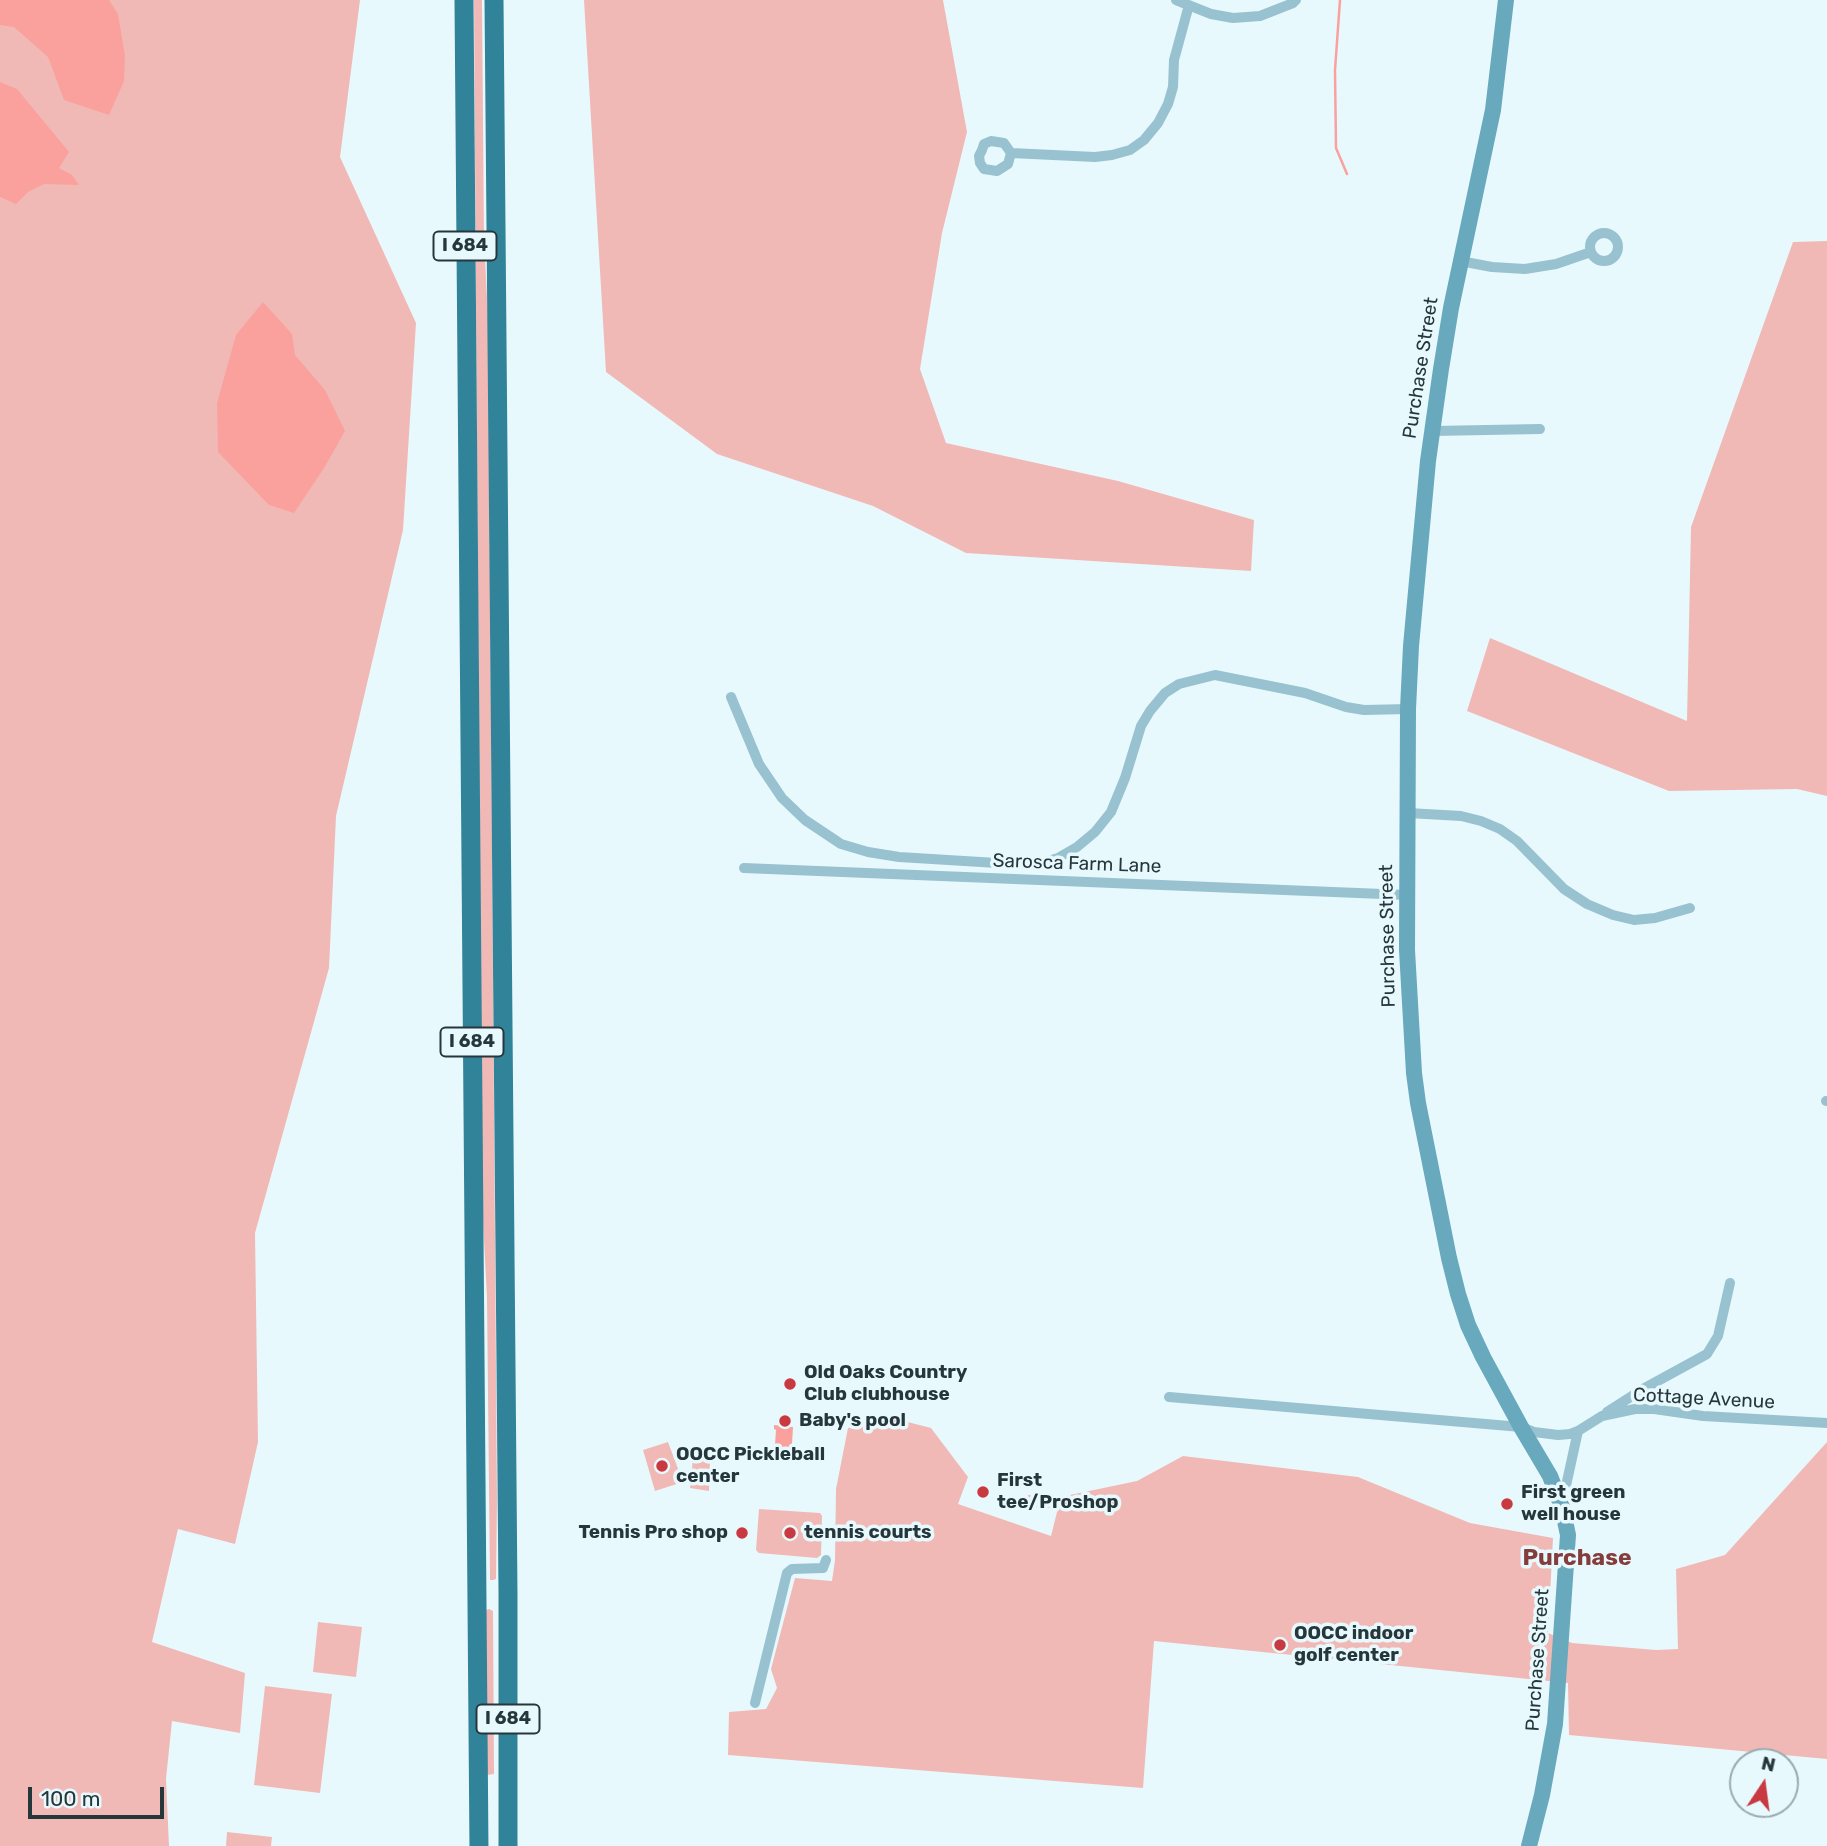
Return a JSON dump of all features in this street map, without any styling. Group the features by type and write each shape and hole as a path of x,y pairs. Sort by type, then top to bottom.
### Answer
{"highway":[{"name":"I 684","path":"464,0 479,1846"},
{"name":"I 684","path":"494,0 508,1846"}],"main road":[{"name":"Purchase Street","path":"1506,0 1493,110 1460,261 1428,461 1408,709 1407,950 1417,1093 1449,1258 1468,1325 1521,1427 1550,1476 1562,1507 1568,1535 1555,1724 1529,1846"}],"street":[{"path":"1176,0 1211,14 1233,18 1260,16 1296,0"},
{"path":"1011,153 1095,157 1130,150 1144,140 1158,123 1168,104 1173,87 1174,60 1189,5"},
{"path":"1460,261 1525,269 1556,264 1591,252"},
{"path":"1433,431 1540,429"},
{"path":"731,697 759,764 782,798 805,820 841,844 899,857 998,863 1041,863 1058,858 1095,832 1111,812 1125,778 1140,726 1166,693 1179,684 1215,676 1305,693 1346,707 1364,710 1408,709"},
{"path":"1408,813 1461,816 1500,829 1517,841 1564,889 1587,904 1613,915 1634,920 1655,918 1690,908"},
{"name":"Sarosca Farm Lane","path":"744,868 1407,895"},
{"path":"1602,1416 1643,1389 1707,1354 1718,1336 1730,1283"},
{"path":"1170,1396 1521,1427 1534,1432 1558,1435 1577,1431"},
{"name":"Cottage Avenue","path":"1577,1431 1602,1416 1635,1409 1827,1423"},
{"path":"1562,1507 1577,1431"},
{"path":"755,1703 787,1573 792,1569 824,1568 826,1560"}],"shaded area":[{"path":"0,0 360,0 340,157 416,323 403,530 336,816 329,968 255,1233 258,1442 235,1544 178,1529 152,1642 245,1673 240,1733 172,1721 166,1779 169,1846 0,1846"},
{"path":"0,0 109,0 118,14 125,56 124,81 109,115 64,100 48,57 14,27 0,25"},
{"path":"474,0 482,0 484,239 488,317 497,1501 496,1579 493,1580 490,1580 487,1298 482,1201"},
{"path":"584,0 943,0 967,132 942,233 920,369 946,443 1118,481 1254,520 1251,571 966,553 873,506 717,454 606,372"},
{"path":"0,82 17,89 69,152 59,168 72,175 79,185 44,184 28,192 16,204 0,197"},
{"path":"1827,241 1827,796 1797,789 1669,791 1467,711 1490,638 1687,721 1691,527 1793,242"},
{"path":"263,302 292,334 295,355 325,390 345,431 294,513 269,505 218,452 217,403 236,335"},
{"path":"896,1419 931,1428 968,1477 958,1504 1051,1536 1058,1508 1027,1507 1028,1495 1065,1496 1137,1481 1183,1456 1358,1477 1470,1523 1553,1538 1548,1633 1572,1643 1656,1650 1678,1649 1676,1569 1725,1555 1827,1442 1827,1759 1799,1756 1799,1748 1729,1750 1569,1735 1568,1683 1154,1641 1143,1788 728,1755 729,1712 766,1709 777,1688 771,1669 795,1578 832,1581 836,1489 848,1428"},
{"path":"774,1425 793,1427 791,1461 774,1459"},
{"name":"OOCC Pickleball center","path":"668,1442 683,1482 655,1491 643,1450"},
{"path":"693,1458 710,1460 709,1491 690,1488"},
{"name":"tennis courts","path":"759,1509 820,1513 821,1555 817,1558 759,1553 756,1550"},
{"path":"486,1610 493,1611 494,1774 487,1775"},
{"path":"318,1622 362,1627 356,1677 313,1672"},
{"path":"265,1686 332,1694 320,1793 254,1785"},
{"path":"227,1832 272,1837 271,1846 226,1846"}],"waterway":[{"path":"1340,0 1335,70 1336,148 1347,174"}],"place":[{"name":"Old Oaks Country Club clubhouse","path":"790,1384"},
{"name":"Baby's pool","path":"785,1421"},
{"name":"OOCC Pickleball center","path":"662,1466"},
{"name":"First tee/Proshop","path":"983,1492"},
{"name":"First green well house","path":"1507,1504"},
{"name":"Tennis Pro shop","path":"742,1533"},
{"name":"tennis courts","path":"790,1533"},
{"name":"OOCC indoor golf center","path":"1280,1645"}],"district":[{"name":"Purchase","path":"1577,1558"}]}
